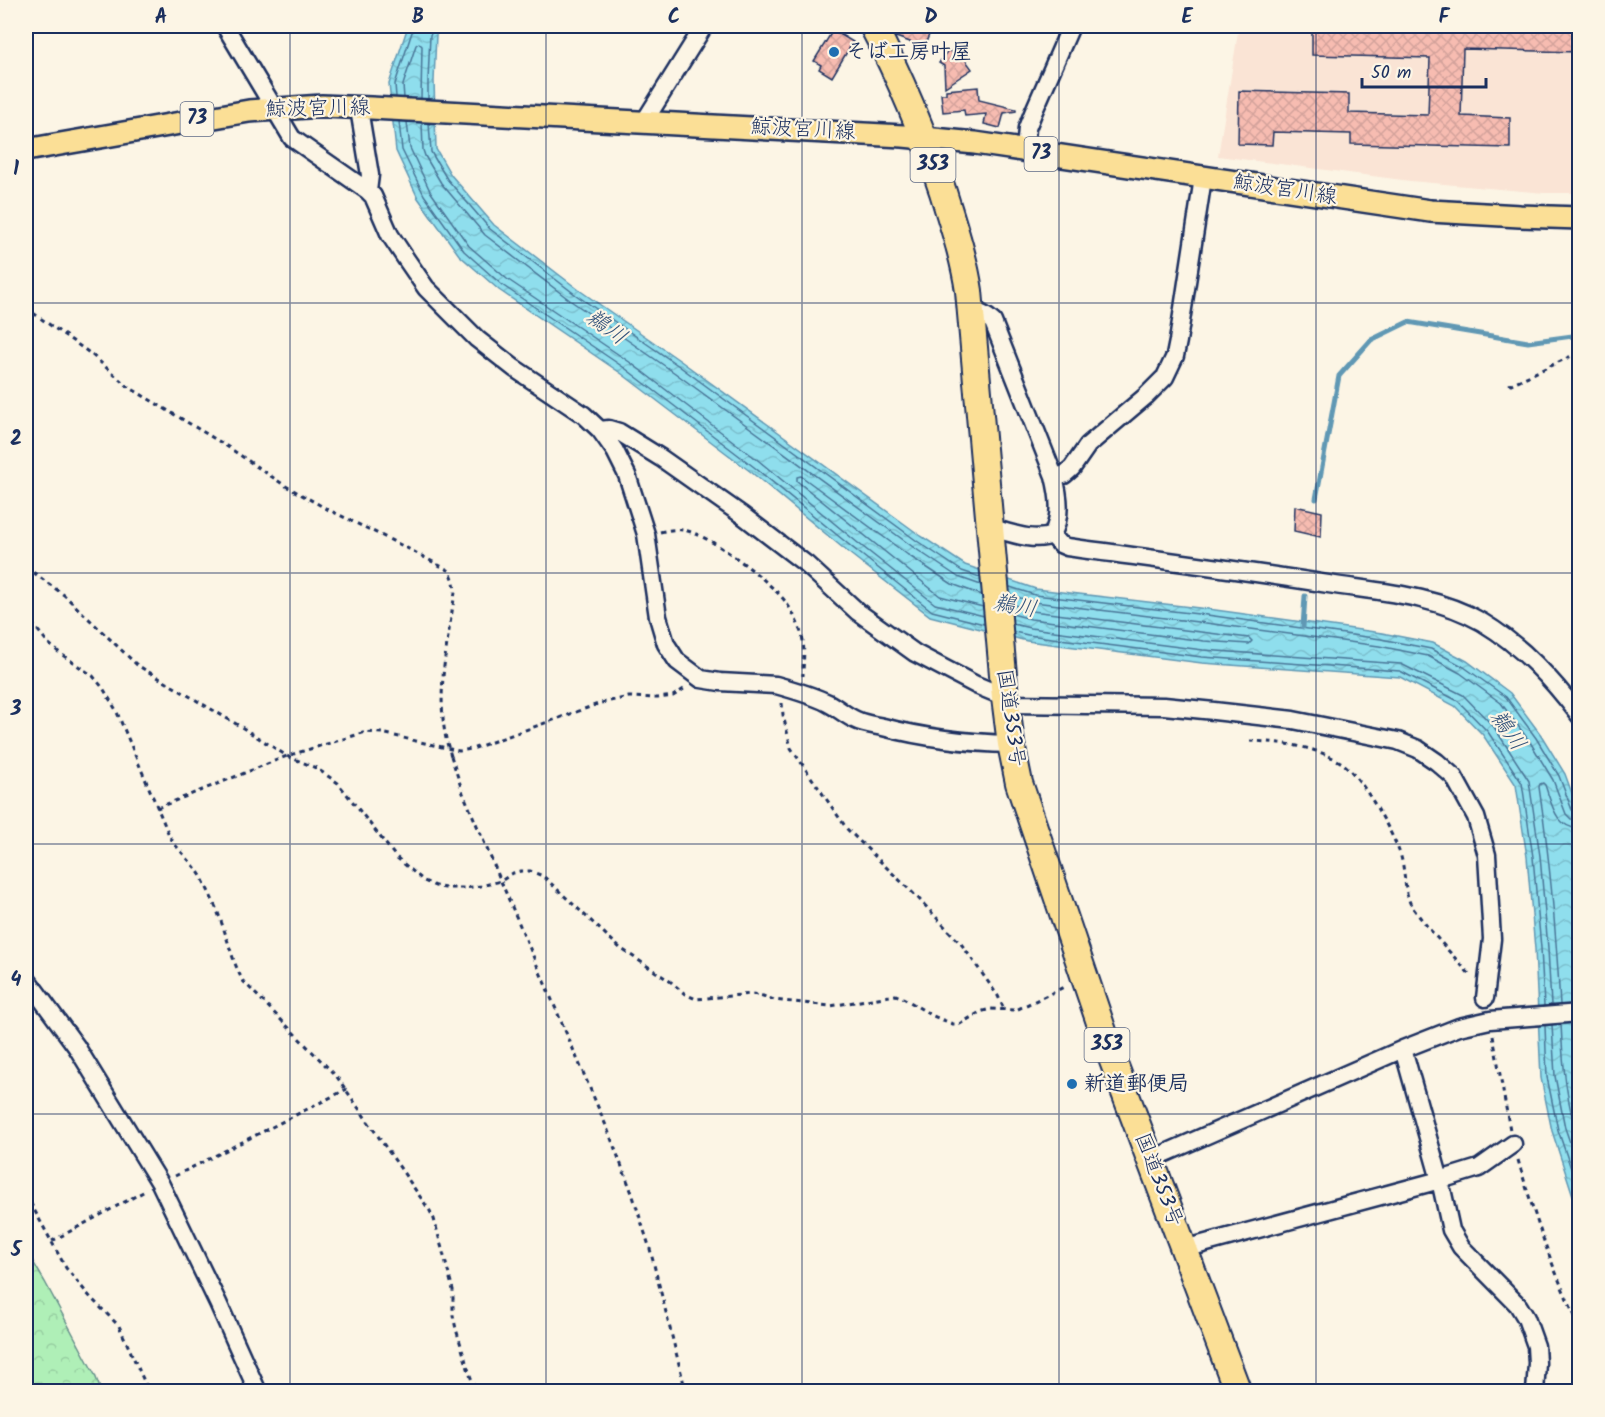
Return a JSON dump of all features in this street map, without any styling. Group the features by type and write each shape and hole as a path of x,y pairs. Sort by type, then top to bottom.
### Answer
{"highway":[{"name":"国道353号","path":"873,26 887,52 923,138 966,268 1005,697 1011,744 1024,800 1113,1061 1238,1392"}],"main road":[{"name":"鯨波宮川線","path":"26,150 207,117 274,108 322,106 923,138 975,143 1430,211 1580,218"}],"street":[{"path":"225,26 292,138 373,196 390,235 426,288 477,339 514,368 584,415 600,430 615,451 627,475 646,534 656,602 666,644 677,661 701,679 784,687 829,703 855,720 886,728 943,739 1011,744"},
{"path":"644,122 702,26"},
{"path":"1025,151 1027,128 1071,26"},
{"path":"365,108 360,115 370,175 368,191"},
{"path":"1054,476 1064,475 1072,468 1088,445 1165,377 1175,356 1203,178"},
{"path":"971,311 979,312 993,322 1058,490 1059,506 1056,527 1052,535 1028,537 990,533"},
{"path":"600,430 609,429 619,432 724,502 806,564 858,612 915,653 976,685 1005,697 1164,706 1293,720 1398,741 1418,749 1454,777 1476,817 1487,855 1492,939 1485,999"},
{"path":"1052,535 1066,547 1282,577 1441,603 1482,622 1529,657 1549,677 1580,716"},
{"path":"26,978 76,1046 160,1183 258,1392"},
{"path":"1150,1160 1402,1049 1459,1027 1496,1020 1580,1013"},
{"path":"1402,1049 1440,1180 1451,1230 1461,1247 1518,1305 1526,1318 1536,1346 1535,1392"},
{"path":"1184,1249 1479,1168 1514,1144"}],"path":[{"path":"26,308 91,354 127,386 217,439 285,485 327,509 450,571 455,592 441,708 442,725 447,743 463,793 607,1128 632,1193 650,1249 686,1392"},
{"path":"1509,385 1580,352"},
{"path":"646,534 686,530 708,539 756,572 775,590 786,603 801,630 804,645 802,692"},
{"path":"26,567 64,595 137,665 287,756 316,768 338,783 396,857 424,881 445,888 481,886 501,881 521,871 530,871 543,876 620,948 685,994 696,999 752,994 774,1000 831,1006 896,995 933,1016 953,1024 960,1024 980,1011 1016,1010 1084,978"},
{"path":"26,616 50,644 93,676 103,688 116,710 173,843 203,880 221,920 243,981 338,1077 434,1219 453,1290 453,1315 456,1329 476,1392"},
{"path":"157,808 287,756 366,732 382,733 459,751 472,749 601,702 629,697 673,696 701,679"},
{"path":"784,687 783,716 788,738 791,748 802,765 847,829 919,899 962,945 998,996 1004,1009"},
{"path":"1250,741 1283,742 1320,753 1344,764 1373,801 1400,852 1411,905 1434,937 1474,980 1485,999"},
{"path":"1496,1020 1505,1104 1514,1144 1537,1221 1564,1294 1580,1326"},
{"path":"51,1241 160,1183 347,1089"},
{"path":"26,1194 66,1268 119,1326 149,1392"}],"shaded area":[{"path":"1239,26 1579,26 1579,193 1544,193 1410,181 1218,156"}],"green space":[{"path":"26,1250 95,1375 101,1391 26,1391"}],"water":[{"name":"鵜川","path":"408,26 443,26 436,35 434,81 436,149 451,175 494,225 579,290 921,536 965,565 1036,589 1208,609 1382,633 1433,643 1467,661 1510,693 1541,735 1565,774 1577,807 1579,821 1579,1214 1552,1131 1541,1078 1535,949 1527,857 1516,785 1483,735 1455,706 1400,677 1202,663 1027,641 930,616 751,472 622,374 499,290 459,255 418,198 396,151 389,84"}],"building":[{"path":"901,26 917,26 931,30 924,47 896,37"},
{"path":"1312,26 1580,26 1579,52 1463,49 1461,116 1510,118 1510,148 1351,144 1351,134 1273,132 1272,145 1238,144 1239,91 1349,94 1349,113 1428,115 1430,58 1312,55"},
{"name":"そば工房叶屋","path":"833,30 853,42 832,77 819,69 821,65 814,61"},
{"path":"948,50 962,60 964,58 972,69 945,87 944,66 939,63"},
{"path":"978,87 979,100 1016,109 1016,111 1004,113 1000,128 984,124 986,114 965,116 964,110 943,112 941,94 946,94 946,90"},
{"path":"1295,506 1322,512 1321,537 1294,531"}],"waterway":[{"path":"1316,499 1339,376 1371,340 1408,322 1528,342 1580,335"},
{"path":"1303,627 1305,596"}],"place":[{"name":"そば工房叶屋","path":"834,52"},
{"name":"新道郵便局","path":"1072,1084"}]}
